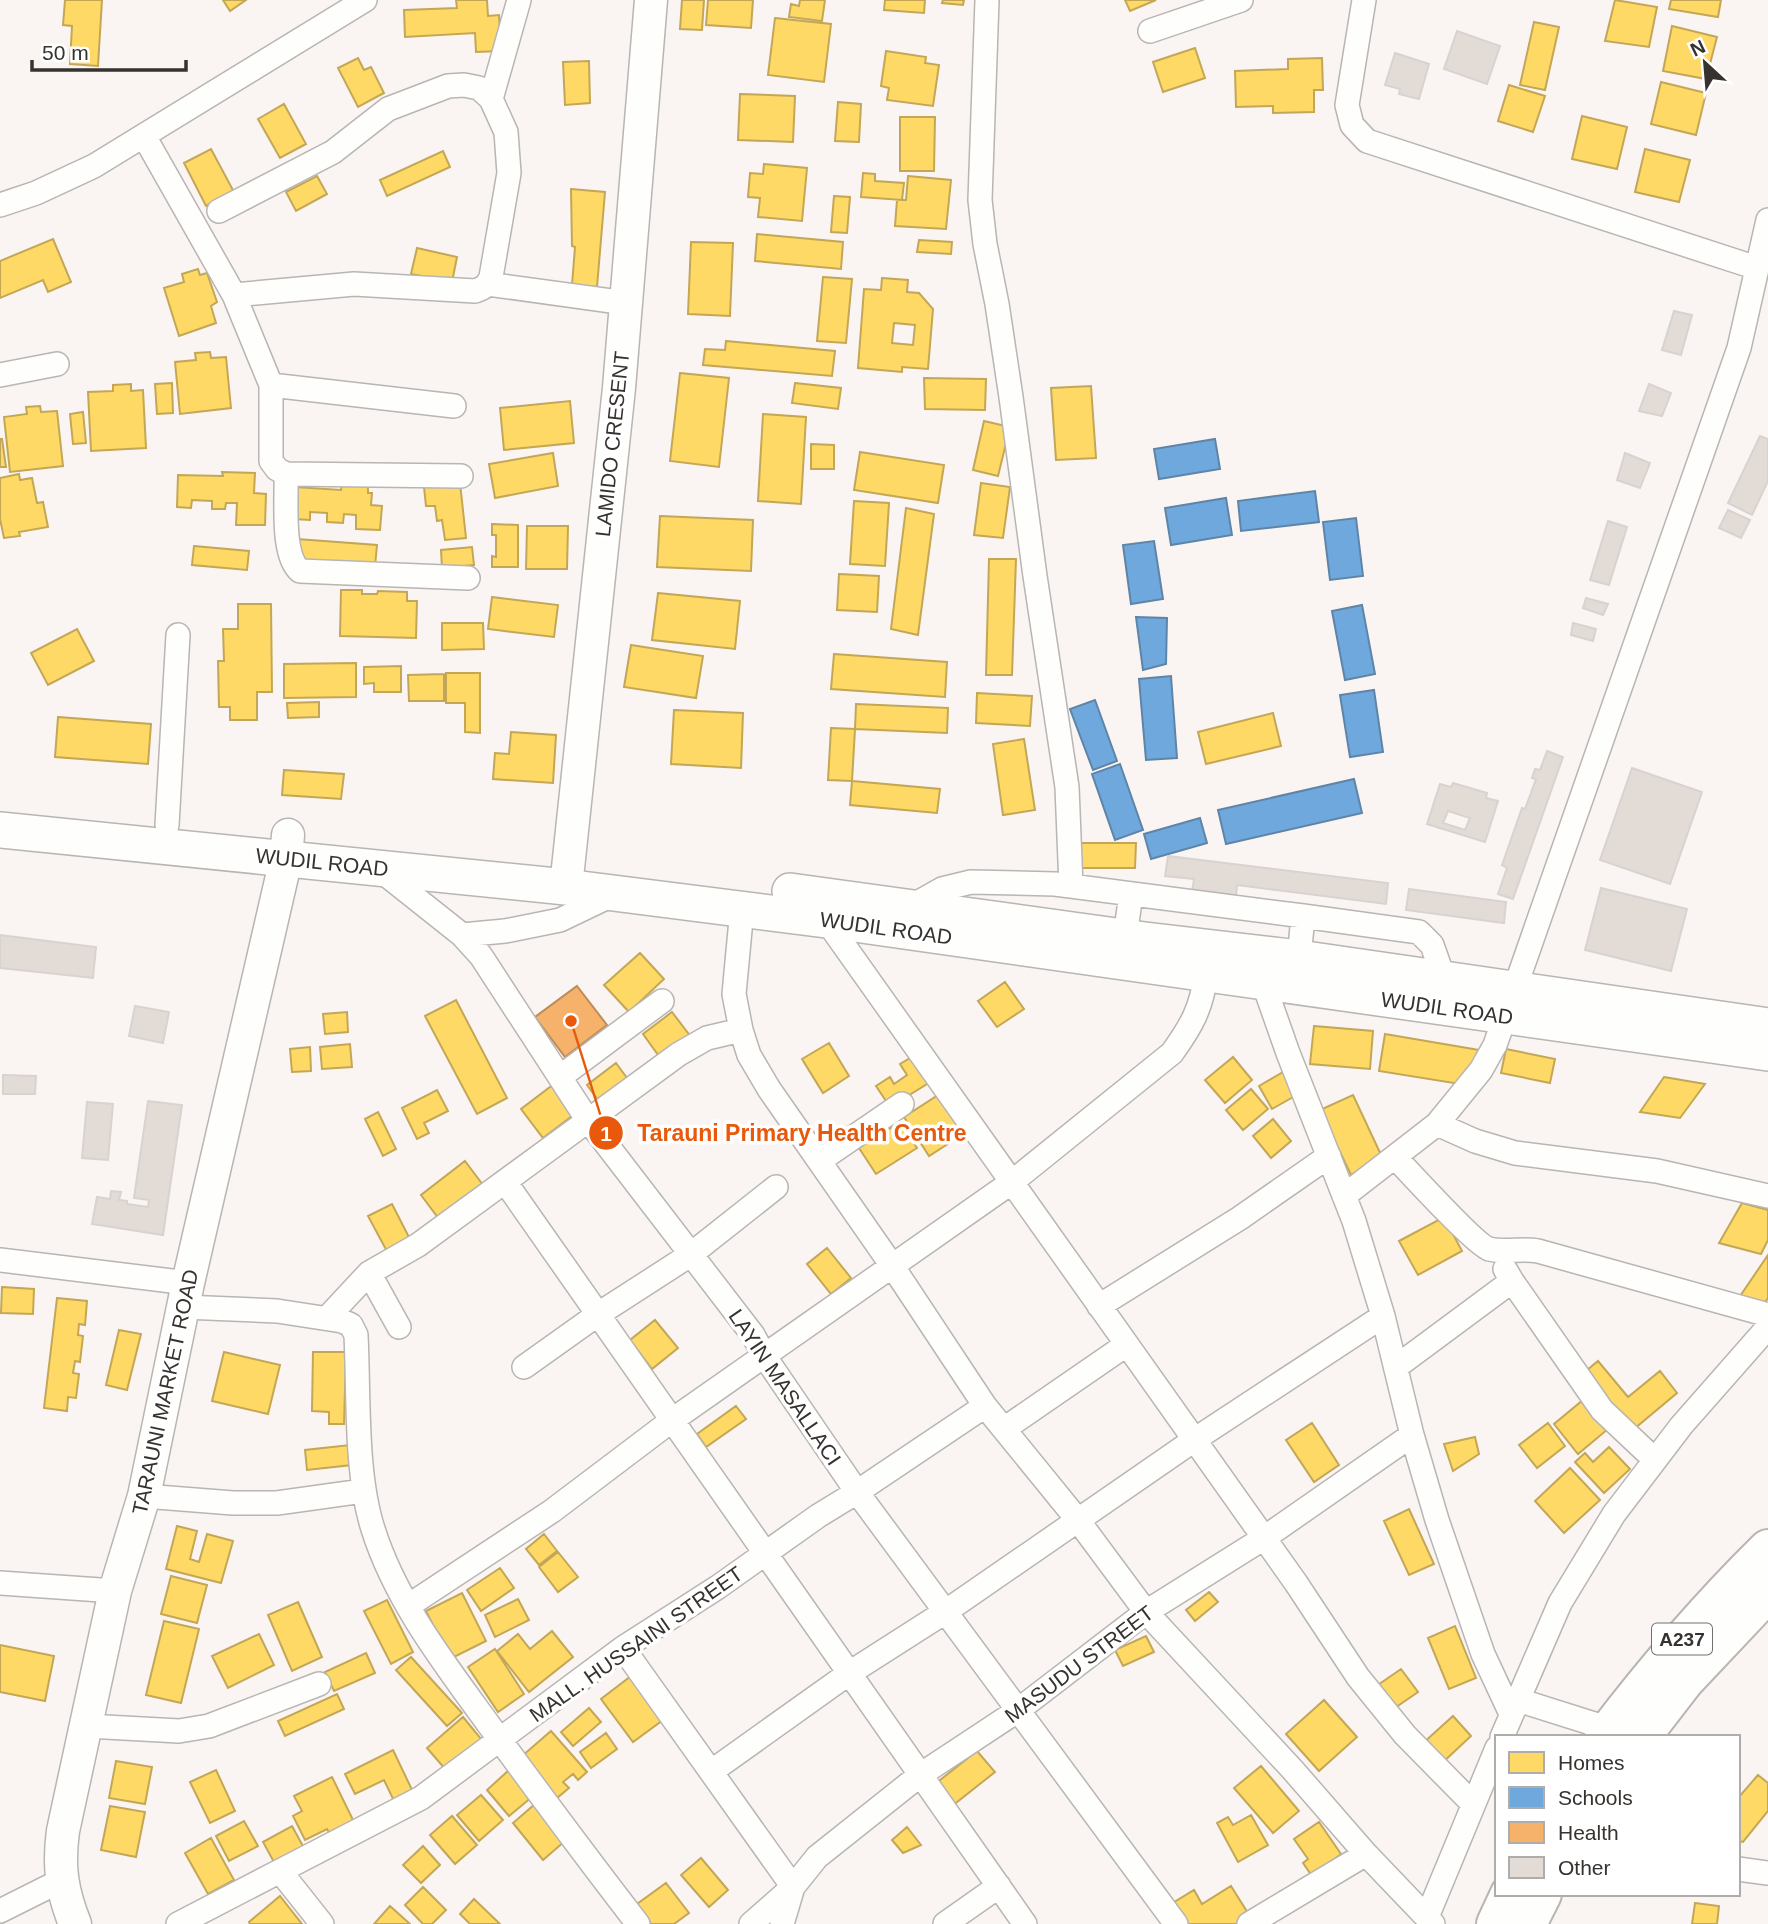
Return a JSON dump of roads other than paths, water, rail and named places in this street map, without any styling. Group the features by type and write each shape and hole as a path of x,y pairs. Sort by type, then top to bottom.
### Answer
{"highway":[{"name":"A237","path":"1618,1734 1649,1677 1716,1600 1768,1549"},
{"name":"A237","path":"1618,1734 1685,1680 1768,1592"},
{"path":"1496,1924 1509,1896"},
{"path":"1527,1924 1541,1896"}],"main road":[{"name":"WUDIL ROAD","path":"0,808 167,825 287,847 378,868 568,876 615,893 826,919 1206,975 1768,1026"},
{"name":"WUDIL ROAD","path":"0,830 287,847 568,876 910,906 1444,979 1511,1002 1768,1053"}],"street":[{"path":"0,205 36,193 94,166 365,0"},
{"path":"491,99 519,0"},
{"name":"LAMIDO CRESENT","path":"568,876 625,303 650,0"},
{"path":"987,0 980,200 1067,787 1071,886"},
{"path":"1150,31 1241,0"},
{"path":"1364,0 1347,105 1352,125 1367,141 1757,268"},
{"path":"219,211 333,152 388,109 448,86 479,88 491,99 506,132 509,173 488,284"},
{"path":"144,136 234,295 271,385 271,460 277,469 286,474 461,476"},
{"path":"1345,1196 1437,1124 1481,1070 1495,1045 1739,348 1768,220"},
{"path":"234,295 354,284 475,291 488,284 625,303"},
{"path":"0,375 57,364"},
{"path":"271,385 454,406"},
{"path":"286,474 289,552 293,565 300,571 468,578"},
{"path":"167,825 178,635"},
{"name":"TARAUNI MARKET ROAD","path":"75,1924 64,1897 60,1856 63,1831 115,1591 144,1496 186,1295 287,847"},
{"name":"LAYIN MASALLACI","path":"378,868 462,934 481,956 587,1119 753,1335 765,1357 857,1492 1176,1924"},
{"path":"910,906 943,889 971,882 1071,886 1303,916 1419,932 1432,945 1444,979"},
{"path":"462,934 505,931 560,920 615,893"},
{"path":"1125,937 1131,894"},
{"path":"742,909 734,994 749,1055 769,1089 893,1267 985,1406 1077,1519 1146,1612 1292,1769 1366,1854 1430,1920 1472,1803 1495,1752"},
{"path":"1298,958 1303,916"},
{"path":"826,919 1264,1538 1358,1677 1405,1735 1472,1803"},
{"path":"408,1606 552,1511 671,1421 1012,1182 1172,1053 1197,1014 1202,1002 1206,975"},
{"path":"1263,982 1354,1221 1383,1316 1412,1435 1437,1520 1483,1654 1515,1707 1618,1734"},
{"path":"560,1077 662,1002"},
{"path":"327,1318 369,1273 418,1245 506,1183 587,1119 692,1044 741,1030"},
{"path":"819,1161 902,1104"},
{"path":"1437,1124 1475,1142 1515,1153 1657,1171 1768,1196"},
{"path":"1099,1306 1240,1218 1329,1156"},
{"path":"1395,1157 1479,1244 1493,1249 1538,1251 1768,1315"},
{"path":"506,1183 1026,1924"},
{"path":"524,1367 597,1315 691,1255 776,1187"},
{"path":"1493,1249 1512,1281 1602,1410 1655,1460"},
{"path":"0,1260 327,1318 351,1325 356,1335 363,1491 382,1555 408,1606 443,1662 638,1924"},
{"path":"369,1273 399,1326"},
{"path":"1396,1367 1512,1281"},
{"path":"712,1771 848,1674 1383,1316"},
{"path":"1503,1735 1560,1603 1614,1514 1681,1426 1768,1327"},
{"path":"1004,1429 1126,1345"},
{"name":"MALL. HUSSAINI STREET","path":"178,1924 421,1798 623,1648 985,1406"},
{"name":"MASUDU STREET","path":"782,1924 793,1887 817,1857 920,1775 1017,1712 1146,1612 1264,1538 1412,1435"},
{"path":"144,1496 233,1503 277,1503 363,1491"},
{"path":"0,1583 115,1591"},
{"path":"623,1648 793,1887 751,1924"},
{"path":"87,1726 179,1731 209,1726 319,1685"},
{"path":"1249,1924 1366,1854"},
{"path":"1740,1869 1768,1873"},
{"path":"280,1871 322,1924"},
{"path":"0,1910 62,1880"},
{"path":"945,1924 999,1886"}],"place":[{"name":"Tarauni Primary Health Centre","path":"571,1021"}]}
